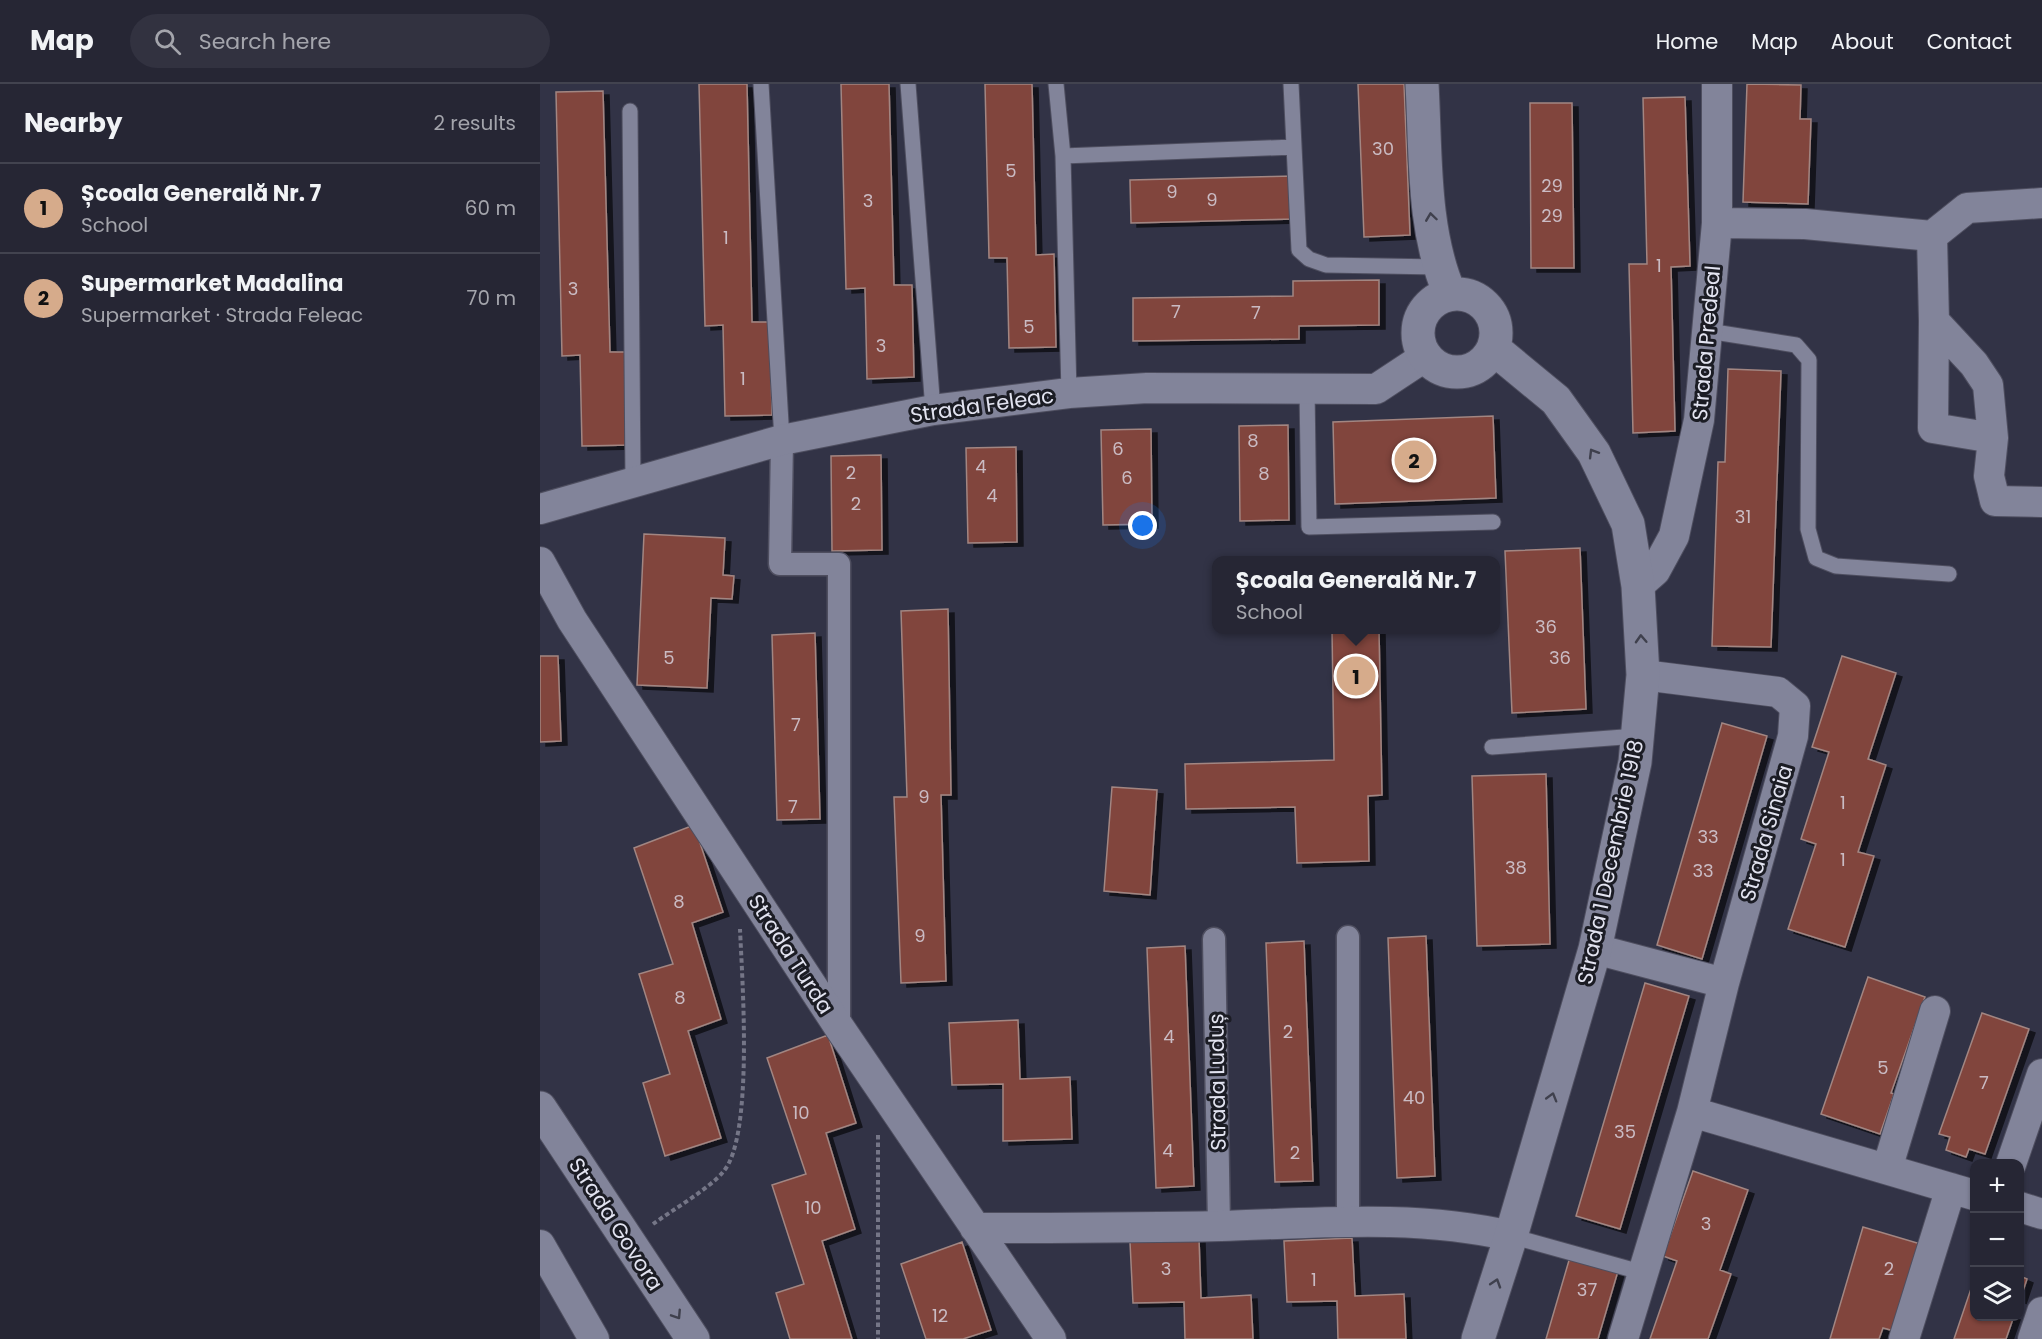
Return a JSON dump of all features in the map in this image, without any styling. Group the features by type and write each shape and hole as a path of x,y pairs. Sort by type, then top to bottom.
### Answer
{"main road":[{"path":"1422,84 1428,194 1444,281 1435,300 1424,311 1418,326 1419,342 1426,356 1442,368 1462,371 1475,367 1486,359 1493,348 1496,334 1494,320 1487,308 1477,299 1464,294 1444,281"},
{"name":"Strada 1 Decembrie 1918","path":"1478,1339 1512,1236 1595,949 1635,762 1642,675 1638,586 1628,524 1594,453 1556,400 1493,348"},
{"name":"Strada Govora","path":"540,1108 693,1339"}],"street":[{"name":"Strada Predeal","path":"1638,586 1655,572 1674,536 1700,420 1717,223 1717,84"},
{"path":"1717,223 1805,224 1932,236 1967,208 2042,203"},
{"path":"1932,236 1933,428 1993,438"},
{"path":"1934,321 1974,364 1988,385 1993,438 1989,476 1995,501 2042,502"},
{"name":"Strada Feleac","path":"540,509 782,440 933,410 1069,393 1147,388 1376,389 1426,356"},
{"path":"782,440 780,564 839,564 839,1028"},
{"name":"Strada Turda","path":"540,562 572,620 839,1028 1051,1339"},
{"name":"Strada Sinaia","path":"1623,1339 1692,1112 1724,983 1793,736 1795,705 1778,692 1642,675"},
{"path":"1348,937 1348,1221"},
{"name":"Strada Luduș","path":"1214,939 1219,1226"},
{"path":"1595,949 1724,983"},
{"path":"1887,1169 1935,1011"},
{"path":"2013,1159 2042,1074"},
{"path":"1692,1112 1962,1191 1904,1339"},
{"path":"2024,1209 2042,1214"},
{"path":"975,1228 1219,1226 1348,1221 1446,1226 1512,1236"},
{"path":"540,1245 594,1339"},
{"path":"2033,1339 2042,1312"}],"lane":[{"path":"761,84 782,440"},
{"path":"908,84 933,410"},
{"path":"1056,84 1063,156 1069,393"},
{"path":"1291,84 1299,250 1309,259 1326,265 1444,281"},
{"path":"630,111 633,482"},
{"path":"1063,156 1294,147"},
{"path":"1708,331 1796,345 1809,360 1808,529 1816,558 1836,566 1949,574"},
{"path":"1307,390 1309,527 1493,522"},
{"path":"1492,747 1637,736"},
{"path":"1512,1236 1644,1273"}],"path":[{"path":"628,1242 724,1172 738,1140 745,1039 738,898 743,881"},
{"path":"878,1130 878,1339"}],"building":[{"path":"699,84 747,84 752,322 770,322 772,415 725,416 723,325 705,326"},
{"path":"841,84 889,84 894,285 912,285 914,377 867,379 865,288 846,289"},
{"path":"985,84 1032,84 1036,255 1054,254 1056,347 1009,348 1007,258 989,258"},
{"path":"1358,84 1404,84 1410,235 1364,237"},
{"path":"1747,84 1801,85 1800,119 1811,119 1808,204 1743,202"},
{"path":"603,91 610,352 627,352 630,445 582,446 580,355 562,356 556,92"},
{"path":"1685,97 1690,266 1671,267 1675,431 1633,433 1629,264 1647,264 1643,98"},
{"path":"1530,103 1572,103 1574,268 1531,268"},
{"path":"1293,176 1294,219 1131,223 1130,180"},
{"path":"1379,280 1379,325 1299,326 1299,339 1133,341 1133,298 1293,296 1293,281"},
{"path":"1728,369 1781,371 1771,647 1712,646 1718,462 1725,462"},
{"path":"1493,416 1496,498 1335,504 1333,422"},
{"path":"1288,425 1289,520 1240,521 1239,426"},
{"path":"1151,429 1152,524 1103,525 1101,430"},
{"path":"1016,447 1017,542 968,543 966,448"},
{"path":"881,455 882,550 832,551 831,456"},
{"path":"644,534 725,538 723,575 734,576 732,599 711,598 707,688 637,685"},
{"path":"1580,548 1586,709 1512,713 1505,551"},
{"path":"948,609 951,795 941,795 946,981 901,983 894,797 907,797 901,611"},
{"path":"815,633 820,819 777,820 772,635"},
{"path":"1332,634 1379,634 1382,795 1368,796 1369,861 1297,863 1295,807 1186,809 1185,764 1334,760"},
{"path":"540,656 558,656 561,741 540,742"},
{"path":"1842,656 1896,673 1868,759 1886,765 1858,852 1874,856 1845,947 1788,929 1816,844 1801,839 1829,752 1812,747"},
{"path":"1722,723 1767,736 1702,959 1657,945"},
{"path":"1546,774 1550,944 1477,946 1472,776"},
{"path":"1112,787 1157,790 1150,895 1104,891"},
{"path":"694,825 723,912 692,923 721,1019 688,1031 721,1138 665,1156 643,1083 670,1074 639,974 673,964 634,848"},
{"path":"1426,936 1435,1176 1397,1178 1388,938"},
{"path":"1304,941 1313,1181 1275,1182 1266,943"},
{"path":"1185,946 1194,1186 1156,1188 1147,948"},
{"path":"1868,977 1925,997 1891,1093 1894,1094 1880,1134 1821,1114"},
{"path":"1645,983 1689,996 1620,1229 1576,1216"},
{"path":"1982,1013 2029,1029 1985,1154 1969,1149 1966,1157 1946,1150 1950,1137 1939,1134"},
{"path":"1018,1020 1020,1079 1070,1077 1072,1139 1003,1141 1003,1084 952,1085 949,1023"},
{"path":"828,1035 856,1123 826,1133 855,1229 822,1241 852,1339 790,1339 776,1293 804,1284 772,1185 806,1174 767,1058"},
{"path":"1693,1171 1748,1190 1720,1270 1731,1274 1708,1339 1650,1339 1677,1261 1663,1256"},
{"path":"1863,1227 1924,1245 1898,1332 1883,1328 1879,1339 1830,1339"},
{"path":"1352,1238 1355,1296 1404,1294 1406,1339 1338,1339 1337,1301 1287,1302 1284,1241"},
{"path":"1199,1239 1201,1298 1251,1295 1253,1339 1185,1339 1184,1302 1133,1303 1130,1242"},
{"path":"962,1242 991,1330 963,1339 926,1339 901,1264"},
{"path":"1570,1257 1618,1271 1598,1339 1546,1339"},
{"path":"1970,1292 1970,1321 2012,1321 2006,1339 1954,1339"}],"place":[{"name":"Supermarket Madalina","path":"1414,460"},
{"name":"Școala Generală Nr. 7","path":"1356,676"}]}
